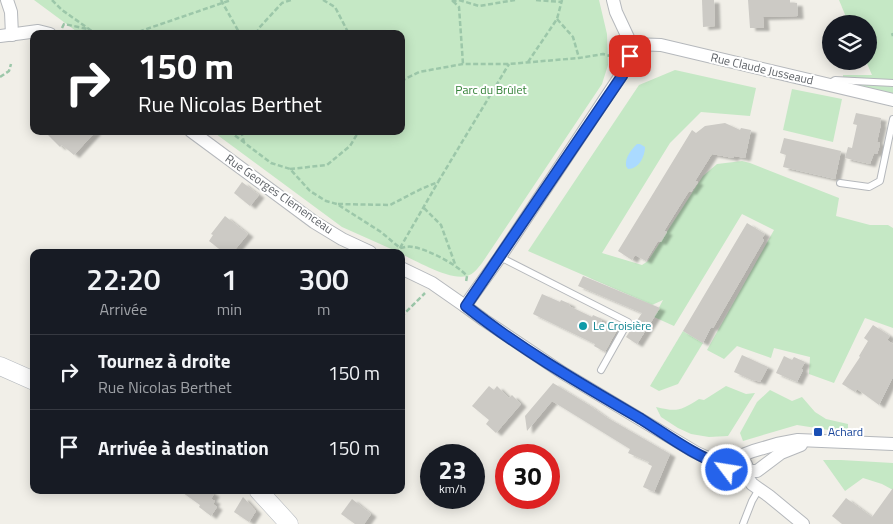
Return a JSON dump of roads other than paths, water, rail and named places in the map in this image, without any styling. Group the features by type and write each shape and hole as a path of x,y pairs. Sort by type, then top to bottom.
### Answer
{"main road":[{"path":"0,366 30,379"},
{"path":"262,494 289,524"}],"street":[{"path":"7,0 11,12 6,35 30,32"},
{"path":"466,306 625,69 630,56 631,44 612,0"},
{"name":"Rue Claude Jusseaud","path":"631,44 660,45 893,100"},
{"name":"Rue Georges Clemenceau","path":"196,135 314,222 342,239 364,249"},
{"path":"405,270 432,284 466,306 563,373 695,452 727,467"},
{"path":"814,441 781,453 757,471 746,472 740,477 735,478 727,470 730,462 745,454 798,440 893,444"},
{"path":"738,459 746,466 746,472 752,484 803,524"}],"lane":[{"path":"826,85 835,80 893,83"},
{"path":"840,183 869,187 880,181 893,119"},
{"path":"500,257 628,322 601,370"},
{"path":"743,524 759,489"}],"water":[{"path":"637,144 645,147 644,154 641,161 635,167 628,169 626,166 627,157"}],"place":[{"name":"Le Croisière","path":"583,326"},
{"name":"Achard","path":"818,432"}],"park label":[{"name":"Parc du Brûlet","path":"491,90"}]}
